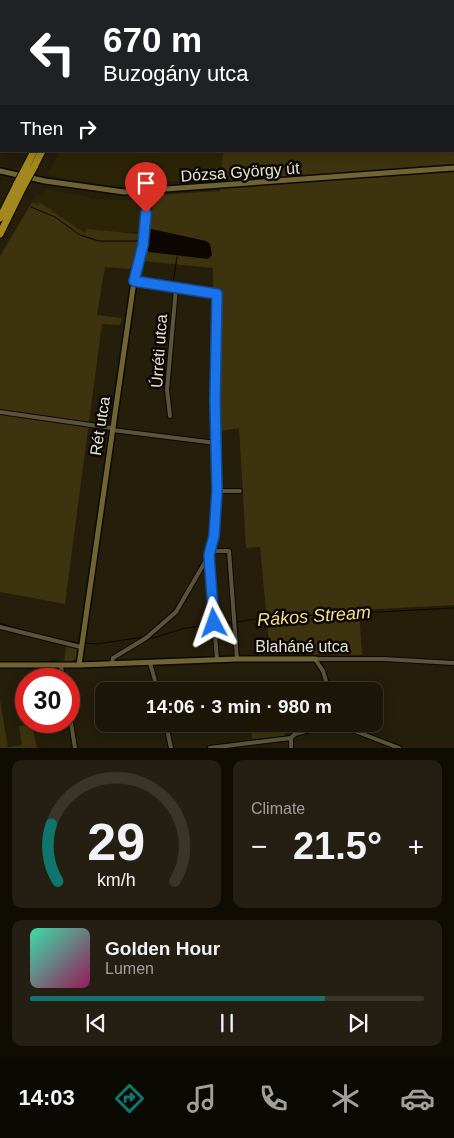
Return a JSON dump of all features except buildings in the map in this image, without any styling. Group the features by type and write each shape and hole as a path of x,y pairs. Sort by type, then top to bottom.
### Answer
{"highway":[{"path":"0,234 30,166 34,152"},
{"path":"30,166 41,152"},
{"path":"0,218 20,186"}],"street":[{"name":"Dózsa György út","path":"0,171 103,190 148,191 454,168"},
{"name":"Rét utca","path":"79,665 134,281 143,245 148,191"},
{"path":"134,281 217,294 217,491 210,553 217,660"},
{"name":"Úrréti utca","path":"170,416 167,390 176,288"},
{"path":"0,412 216,443"},
{"path":"217,491 240,491"},
{"path":"210,553 229,551 237,659"},
{"path":"112,664 113,658 145,639 178,609 210,553"},
{"path":"0,627 82,645"},
{"name":"Blaháné utca","path":"0,665 61,666 237,659 383,659 454,663"},
{"path":"315,659 323,671 326,682"},
{"path":"150,663 155,682"},
{"path":"168,732 171,748"},
{"path":"210,748 292,738 303,732"},
{"path":"358,732 399,748"},
{"path":"73,733 75,748"},
{"path":"291,748 292,738"}],"shaded area":[{"path":"59,152 223,152 222,178 107,186 47,175"},
{"path":"223,152 454,152 454,605 359,610 362,655 270,654 260,547 246,548 239,428 221,431 221,291 213,288 213,268 143,261 155,195 220,191"},
{"path":"47,189 90,197 90,199 139,200 142,208 139,232 115,233 87,229 85,233 40,203 38,205 32,202 37,194 42,195"},
{"path":"32,202 38,205 39,202 85,233 87,229 138,234 140,229 143,232 139,252 135,262 129,269 105,267 97,315 122,318 120,325 102,324 65,604 0,592 0,256"},
{"path":"151,229 206,241 210,244 212,255 208,259 149,252 147,250"},
{"path":"66,646 79,649 76,662 64,663"},
{"path":"0,700 8,747 22,745 20,733 34,733 37,748 0,748"},
{"path":"251,732 284,732 285,736 252,739"}],"waterway":[{"path":"31,207 55,217 80,235 99,241 139,241"},
{"path":"141,268 147,250"},
{"path":"173,283 177,257"},
{"path":"138,279 139,272"},
{"name":"Rákos Stream","path":"216,625 264,618 454,608"},
{"name":"Rákos Stream","path":"0,623 21,630"},
{"name":"Rákos Stream","path":"146,640 186,628 212,625"},
{"name":"Rákos Stream","path":"83,643 97,644 143,637"},
{"name":"Rákos Stream","path":"56,639 79,643"},
{"path":"77,658 78,649"},
{"path":"51,661 72,662 77,659"}],"route":[{"path":"146,213 143,245 134,281 217,294 215,400 217,491 214,536 209,555 214,623"}]}
